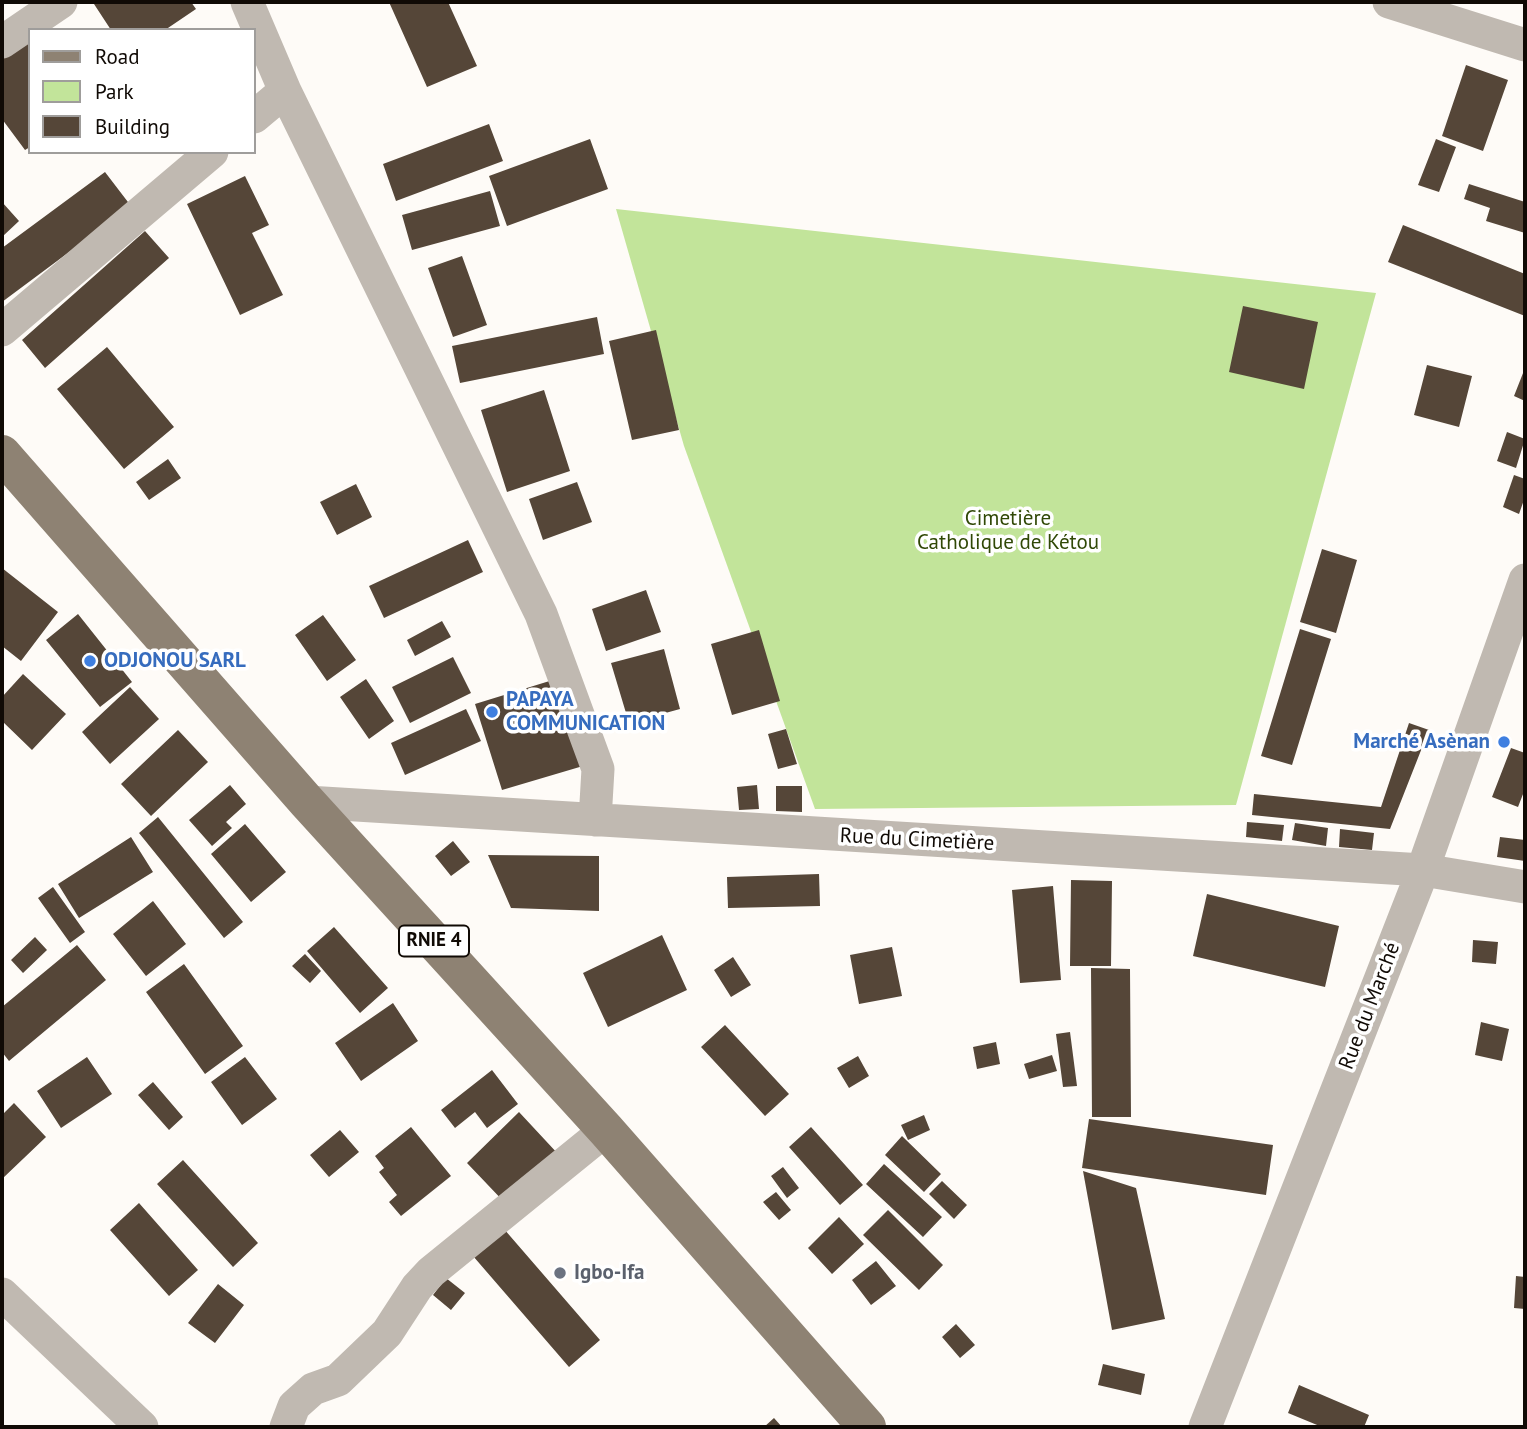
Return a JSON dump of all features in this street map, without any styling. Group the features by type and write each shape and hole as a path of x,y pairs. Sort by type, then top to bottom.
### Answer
{"main road":[{"name":"RNIE 4","path":"2,454 307,802 606,1130 867,1427"}],"street":[{"path":"2,42 61,2"},
{"path":"247,2 285,91 541,614 598,769 595,820"},
{"path":"1390,2 1525,45"},
{"path":"256,115 285,91"},
{"path":"2,330 210,154"},
{"name":"Rue du Marché","path":"1205,1427 1423,870 1525,580"},
{"name":"Rue du Cimetière","path":"307,802 1423,870 1525,887"},
{"path":"286,1427 294,1406 313,1389 338,1380 387,1333 417,1287 431,1272 606,1130"},
{"path":"2,1294 142,1427"}],"green space":[{"name":"Cimetière Catholique de Kétou","path":"616,209 1376,293 1236,805 815,809 684,446"}],"building":[{"path":"191,2 196,9 168,28 110,28 94,4"},
{"path":"389,2 448,2 477,66 427,87"},
{"path":"28,40 28,148 25,150 2,119 2,51"},
{"path":"1466,65 1508,80 1483,151 1442,136"},
{"path":"489,124 503,161 396,201 383,164"},
{"path":"590,139 608,189 507,226 489,176"},
{"path":"1436,139 1456,147 1439,192 1418,185"},
{"path":"105,172 131,206 2,302 2,248"},
{"path":"245,176 269,225 252,233 283,295 240,315 187,204"},
{"path":"1469,184 1525,202 1525,233 1486,221 1490,208 1464,199"},
{"path":"490,191 500,226 412,250 402,215"},
{"path":"2,202 19,221 2,237"},
{"path":"1403,225 1525,274 1525,316 1388,262"},
{"path":"145,231 169,258 45,368 22,340"},
{"path":"462,256 487,325 453,337 428,268"},
{"path":"1243,306 1318,322 1304,389 1229,372"},
{"path":"597,317 604,354 460,383 452,346"},
{"path":"656,330 679,430 632,440 609,341"},
{"path":"107,347 174,427 124,469 57,389"},
{"path":"1427,365 1472,376 1459,427 1414,415"},
{"path":"1525,368 1525,401 1514,396"},
{"path":"544,390 570,471 507,492 481,410"},
{"path":"1507,432 1525,439 1516,468 1497,461"},
{"path":"168,459 181,478 149,500 136,482"},
{"path":"1514,475 1525,479 1525,497 1519,514 1503,507"},
{"path":"577,482 592,522 543,540 529,499"},
{"path":"356,484 372,517 337,535 320,502"},
{"path":"468,540 483,572 384,618 369,586"},
{"path":"1322,549 1357,560 1336,633 1300,622"},
{"path":"2,568 58,612 21,661 2,646"},
{"path":"646,590 661,632 606,651 592,609"},
{"path":"78,614 132,682 100,707 46,640"},
{"path":"323,615 356,660 327,681 295,635"},
{"path":"442,621 451,637 415,656 407,640"},
{"path":"1300,629 1331,639 1292,765 1261,756"},
{"path":"759,630 780,701 732,715 711,644"},
{"path":"664,649 680,709 629,723 611,663"},
{"path":"453,657 471,693 410,723 392,687"},
{"path":"23,674 66,714 32,750 2,721 2,697"},
{"path":"366,679 394,721 369,739 340,697"},
{"path":"556,679 583,766 502,790 475,704"},
{"path":"130,687 159,719 110,764 82,732"},
{"path":"466,709 481,741 405,775 391,743"},
{"path":"1409,723 1429,730 1390,829 1252,815 1254,794 1381,807"},
{"path":"786,729 797,764 778,769 768,734"},
{"path":"178,730 208,762 151,816 121,784"},
{"path":"1511,748 1525,753 1525,789 1518,807 1492,797"},
{"path":"230,785 246,804 226,822 232,828 212,846 189,820"},
{"path":"757,785 759,809 739,810 737,787"},
{"path":"776,786 802,786 802,812 776,811"},
{"path":"158,817 243,922 224,938 139,833"},
{"path":"1247,822 1284,825 1282,841 1246,837"},
{"path":"1295,823 1328,828 1326,846 1292,840"},
{"path":"245,824 286,872 251,902 211,854"},
{"path":"1340,829 1374,833 1372,850 1339,847"},
{"path":"131,837 153,872 79,918 58,884"},
{"path":"1500,837 1525,840 1525,861 1497,857"},
{"path":"453,841 470,862 451,876 435,856"},
{"path":"488,855 599,856 599,911 511,908"},
{"path":"819,874 820,906 728,908 727,877"},
{"path":"1071,880 1112,881 1111,966 1070,966"},
{"path":"1053,886 1061,980 1020,983 1012,890"},
{"path":"53,887 85,932 70,943 38,898"},
{"path":"1207,894 1339,926 1325,987 1193,956"},
{"path":"153,901 186,944 146,976 113,934"},
{"path":"334,927 388,988 360,1013 307,951"},
{"path":"662,935 687,990 608,1027 583,973"},
{"path":"35,937 47,950 23,973 11,960"},
{"path":"1473,940 1498,942 1496,964 1472,962"},
{"path":"77,945 106,980 9,1061 2,1052 2,1007"},
{"path":"892,947 902,996 859,1004 850,955"},
{"path":"305,954 321,971 310,983 292,966"},
{"path":"733,957 751,985 731,997 714,970"},
{"path":"184,964 243,1046 205,1074 146,992"},
{"path":"1091,968 1130,969 1131,1117 1092,1117"},
{"path":"393,1003 418,1041 361,1081 335,1043"},
{"path":"1481,1022 1509,1029 1502,1061 1475,1055"},
{"path":"725,1025 789,1094 765,1116 701,1047"},
{"path":"1070,1032 1077,1086 1063,1087 1056,1034"},
{"path":"996,1042 1000,1064 977,1069 973,1047"},
{"path":"1052,1055 1057,1071 1029,1079 1024,1064"},
{"path":"858,1056 869,1076 849,1088 837,1068"},
{"path":"87,1057 112,1094 61,1128 37,1091"},
{"path":"245,1057 277,1099 242,1125 211,1082"},
{"path":"492,1070 518,1104 487,1128 475,1112 455,1128 441,1110"},
{"path":"153,1082 183,1117 169,1130 138,1095"},
{"path":"14,1103 46,1137 2,1179 2,1115"},
{"path":"519,1112 559,1155 507,1205 467,1163"},
{"path":"924,1115 930,1130 908,1140 901,1125"},
{"path":"1089,1119 1273,1145 1266,1195 1082,1168"},
{"path":"411,1127 451,1176 401,1216 389,1202 397,1195 379,1172 384,1168 375,1156"},
{"path":"811,1127 863,1185 840,1205 789,1147"},
{"path":"340,1130 359,1152 329,1177 310,1155"},
{"path":"902,1136 941,1174 924,1192 885,1155"},
{"path":"183,1160 258,1243 233,1267 157,1184"},
{"path":"884,1164 942,1217 923,1237 866,1184"},
{"path":"783,1167 799,1188 787,1198 771,1176"},
{"path":"1083,1171 1136,1188 1165,1319 1112,1330"},
{"path":"942,1181 967,1205 954,1219 929,1194"},
{"path":"776,1192 791,1210 779,1220 763,1202"},
{"path":"139,1203 198,1270 169,1296 110,1230"},
{"path":"888,1210 943,1265 919,1290 863,1235"},
{"path":"839,1217 864,1244 832,1274 808,1248"},
{"path":"504,1229 600,1340 569,1367 473,1256"},
{"path":"876,1261 896,1286 871,1305 852,1280"},
{"path":"1516,1276 1525,1277 1525,1309 1514,1308"},
{"path":"446,1278 465,1293 451,1310 433,1295"},
{"path":"218,1284 244,1305 215,1343 188,1323"},
{"path":"956,1324 975,1345 960,1358 942,1337"},
{"path":"1103,1364 1145,1374 1141,1395 1098,1385"},
{"path":"1299,1385 1369,1415 1364,1427 1322,1427 1288,1413"},
{"path":"774,1418 782,1427 764,1427"}],"place":[{"name":"ODJONOU SARL","path":"90,661"},
{"name":"PAPAYA COMMUNICATION","path":"492,712"},
{"name":"Marché Asènan","path":"1504,742"},
{"name":"Igbo-Ifa","path":"560,1273"}]}
